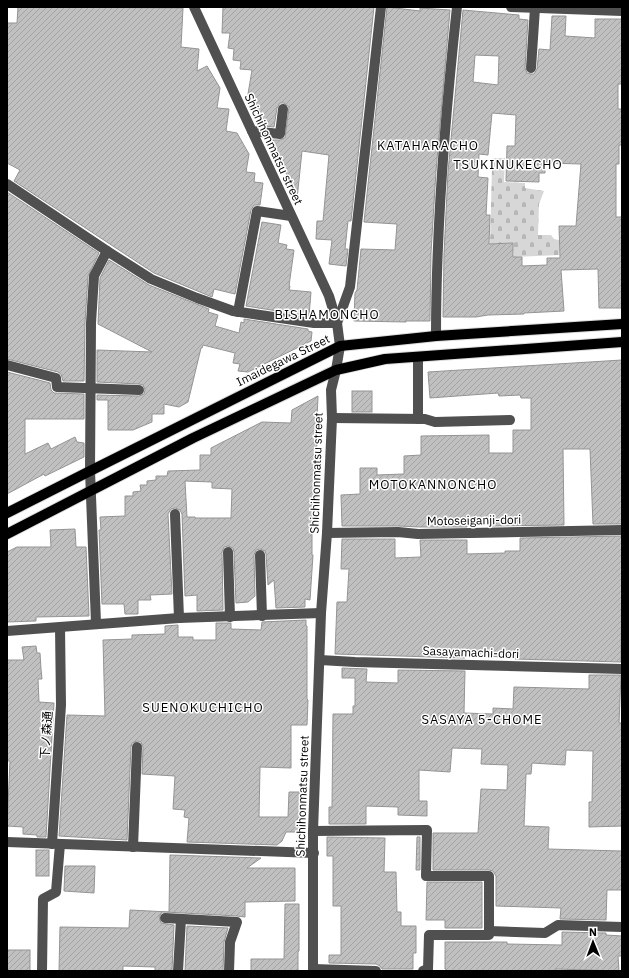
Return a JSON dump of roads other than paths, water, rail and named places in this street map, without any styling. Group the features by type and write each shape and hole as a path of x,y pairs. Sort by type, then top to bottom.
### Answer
{"main road":[{"name":"Imaidegawa Street","path":"7,513 340,346 436,336 622,324"},
{"path":"7,534 193,438 336,370 385,359 622,342"}],"street":[{"name":"Shichihonmatsu street","path":"194,7 329,296 340,346 331,390 332,418 327,533 321,613 314,831 313,970"},
{"path":"7,184 151,279 233,311 314,324 336,323 350,287 381,7"},
{"path":"436,336 437,255 443,142 456,7"},
{"path":"511,7 622,11"},
{"path":"531,68 535,8"},
{"path":"252,131 280,134 283,109"},
{"path":"238,312 257,211 291,216"},
{"path":"96,623 90,491 91,323 94,276 107,251"},
{"path":"418,357 418,419"},
{"path":"7,366 56,378 57,387 139,390"},
{"path":"332,418 425,419 435,422 510,420"},
{"path":"174,514 180,618"},
{"name":"Motoseiganji-dori","path":"327,533 398,532 418,534 622,530"},
{"path":"228,552 230,617"},
{"path":"260,555 262,616"},
{"path":"7,632 96,623 180,618 321,613"},
{"name":"下ノ森通","path":"42,971 43,899 56,892 56,844 61,705 60,627"},
{"name":"Sasayamachi-dori","path":"320,660 622,669"},
{"path":"132,847 137,747"},
{"path":"314,831 427,830 426,876 489,876 489,935 429,935 428,969 423,971"},
{"path":"7,842 314,853"},
{"path":"165,918 237,922 230,942 229,971"},
{"path":"178,971 181,919"},
{"path":"489,931 544,933 558,924 622,927"},
{"path":"313,970 376,971"}],"district":[{"name":"KATAHARACHO","path":"428,145"},
{"name":"TSUKINUKECHO","path":"508,164"},
{"name":"BISHAMONCHO","path":"327,314"},
{"name":"MOTOKANNONCHO","path":"433,484"},
{"name":"SUENOKUCHICHO","path":"203,707"},
{"name":"SASAYA 5-CHOME","path":"482,719"}]}
